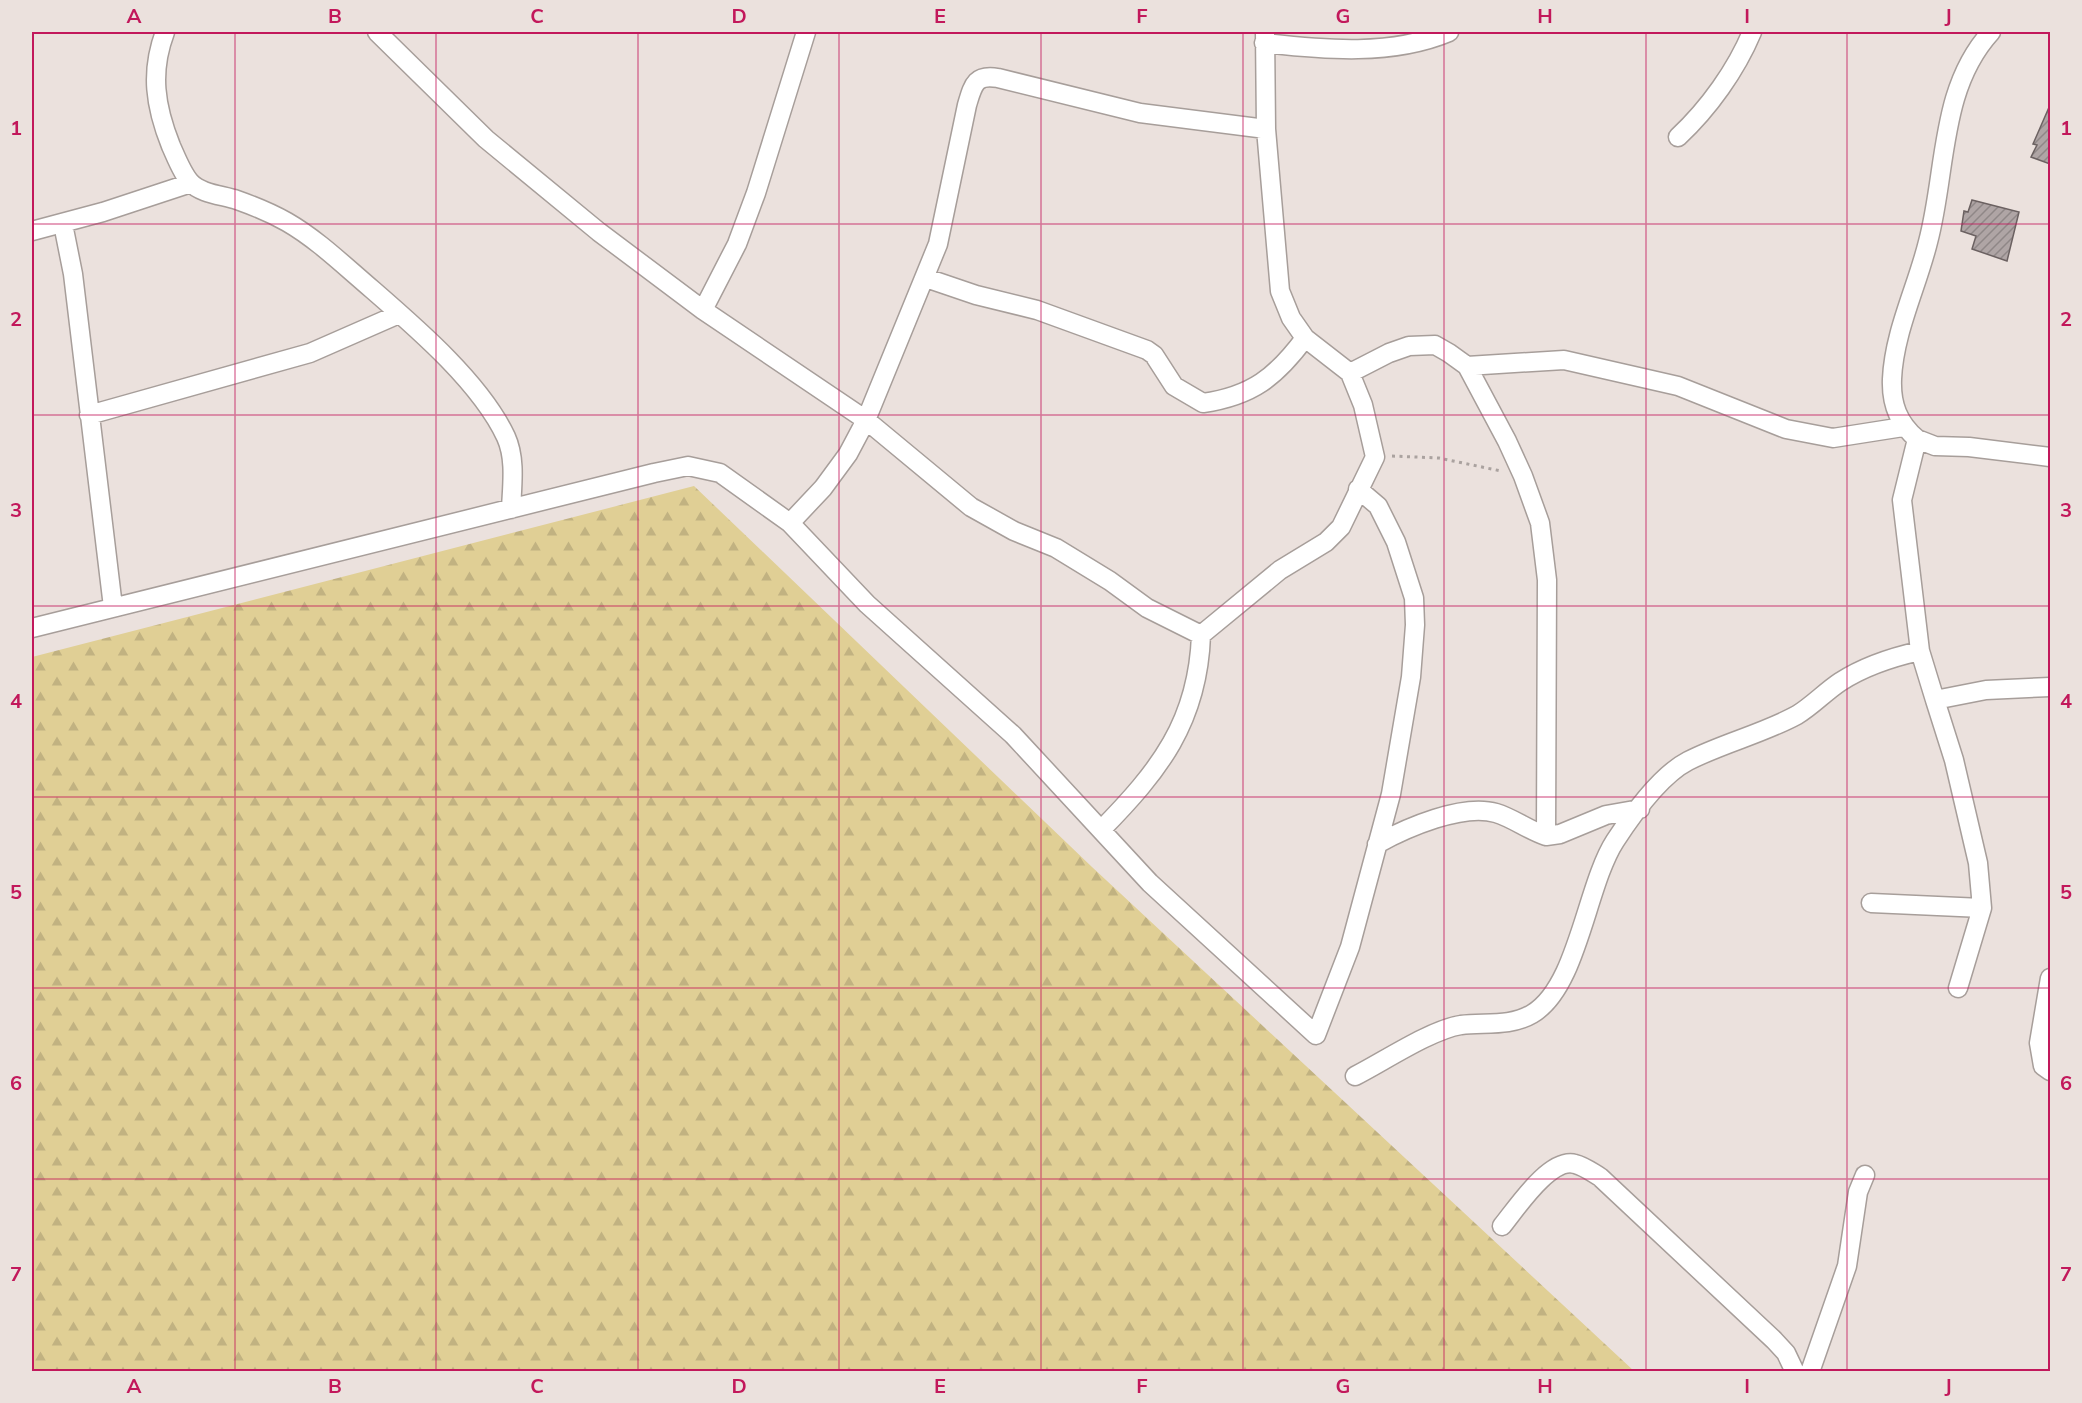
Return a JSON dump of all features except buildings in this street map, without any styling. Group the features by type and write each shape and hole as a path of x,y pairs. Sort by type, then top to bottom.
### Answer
{"street":[{"path":"165,32 156,55 154,87 161,119 176,157 190,183"},
{"path":"378,32 486,139 599,232 703,310 867,420 971,507 1014,531 1056,548 1110,581 1147,608 1201,635"},
{"path":"703,310 737,244 756,193 806,32"},
{"path":"1101,830 1134,797 1162,760 1186,716 1195,686 1201,635 1280,570 1326,543 1341,527 1375,457 1363,405 1350,374 1305,338 1291,318 1280,291 1266,129 1264,37 1322,49 1408,46 1449,32"},
{"path":"1678,137 1700,117 1752,32"},
{"path":"1991,32 1977,47 1958,87 1943,146 1935,215 1896,355 1892,379 1894,403 1903,427 1917,439 1935,446 1969,447 2050,457"},
{"path":"790,523 823,488 848,454 867,420 938,244 973,84 985,75 1043,87 1140,113 1266,129"},
{"path":"32,231 63,224 190,183 287,222 310,237 399,314 462,375 490,409 507,439 512,456 511,509"},
{"path":"63,224 73,274 113,607"},
{"path":"926,278 976,295 1037,310 1147,350 1154,355 1174,386 1203,403 1245,393 1266,380 1280,369 1305,338"},
{"path":"89,415 310,353 399,314"},
{"path":"1350,374 1389,353 1409,346 1435,345 1467,366 1508,441 1540,523 1547,580 1546,836"},
{"path":"1467,366 1564,360 1678,386 1786,429 1833,438 1903,427"},
{"path":"1917,439 1902,500 1920,651 1954,760 1978,863 1982,908 1958,988"},
{"path":"32,628 688,466 720,473 790,523 867,604 1013,735 1150,883 1316,1035 1350,947 1391,794 1411,677 1415,625 1414,598 1396,542 1378,506 1358,489"},
{"path":"1355,1076 1440,1032 1461,1025 1500,1024 1532,1014 1553,993 1567,970 1615,841 1667,775 1687,761 1798,714 1843,680 1872,666 1920,651"},
{"path":"1935,700 1986,690 2050,687"},
{"path":"1377,844 1403,829 1470,811 1494,812 1546,836 1560,834 1606,815 1640,809"},
{"path":"1871,903 1982,908"},
{"path":"2050,978 2039,1043 2043,1066 2050,1071"},
{"path":"1502,1226 1544,1176 1557,1166 1574,1163 1600,1177 1754,1321 1786,1353 1795,1371"},
{"path":"1810,1371 1847,1266 1858,1192 1865,1175"}],"path":[{"path":"1375,457 1402,455 1439,458 1522,476"}],"green space":[{"path":"694,486 1092,867 1634,1371 32,1371 32,657"}]}
